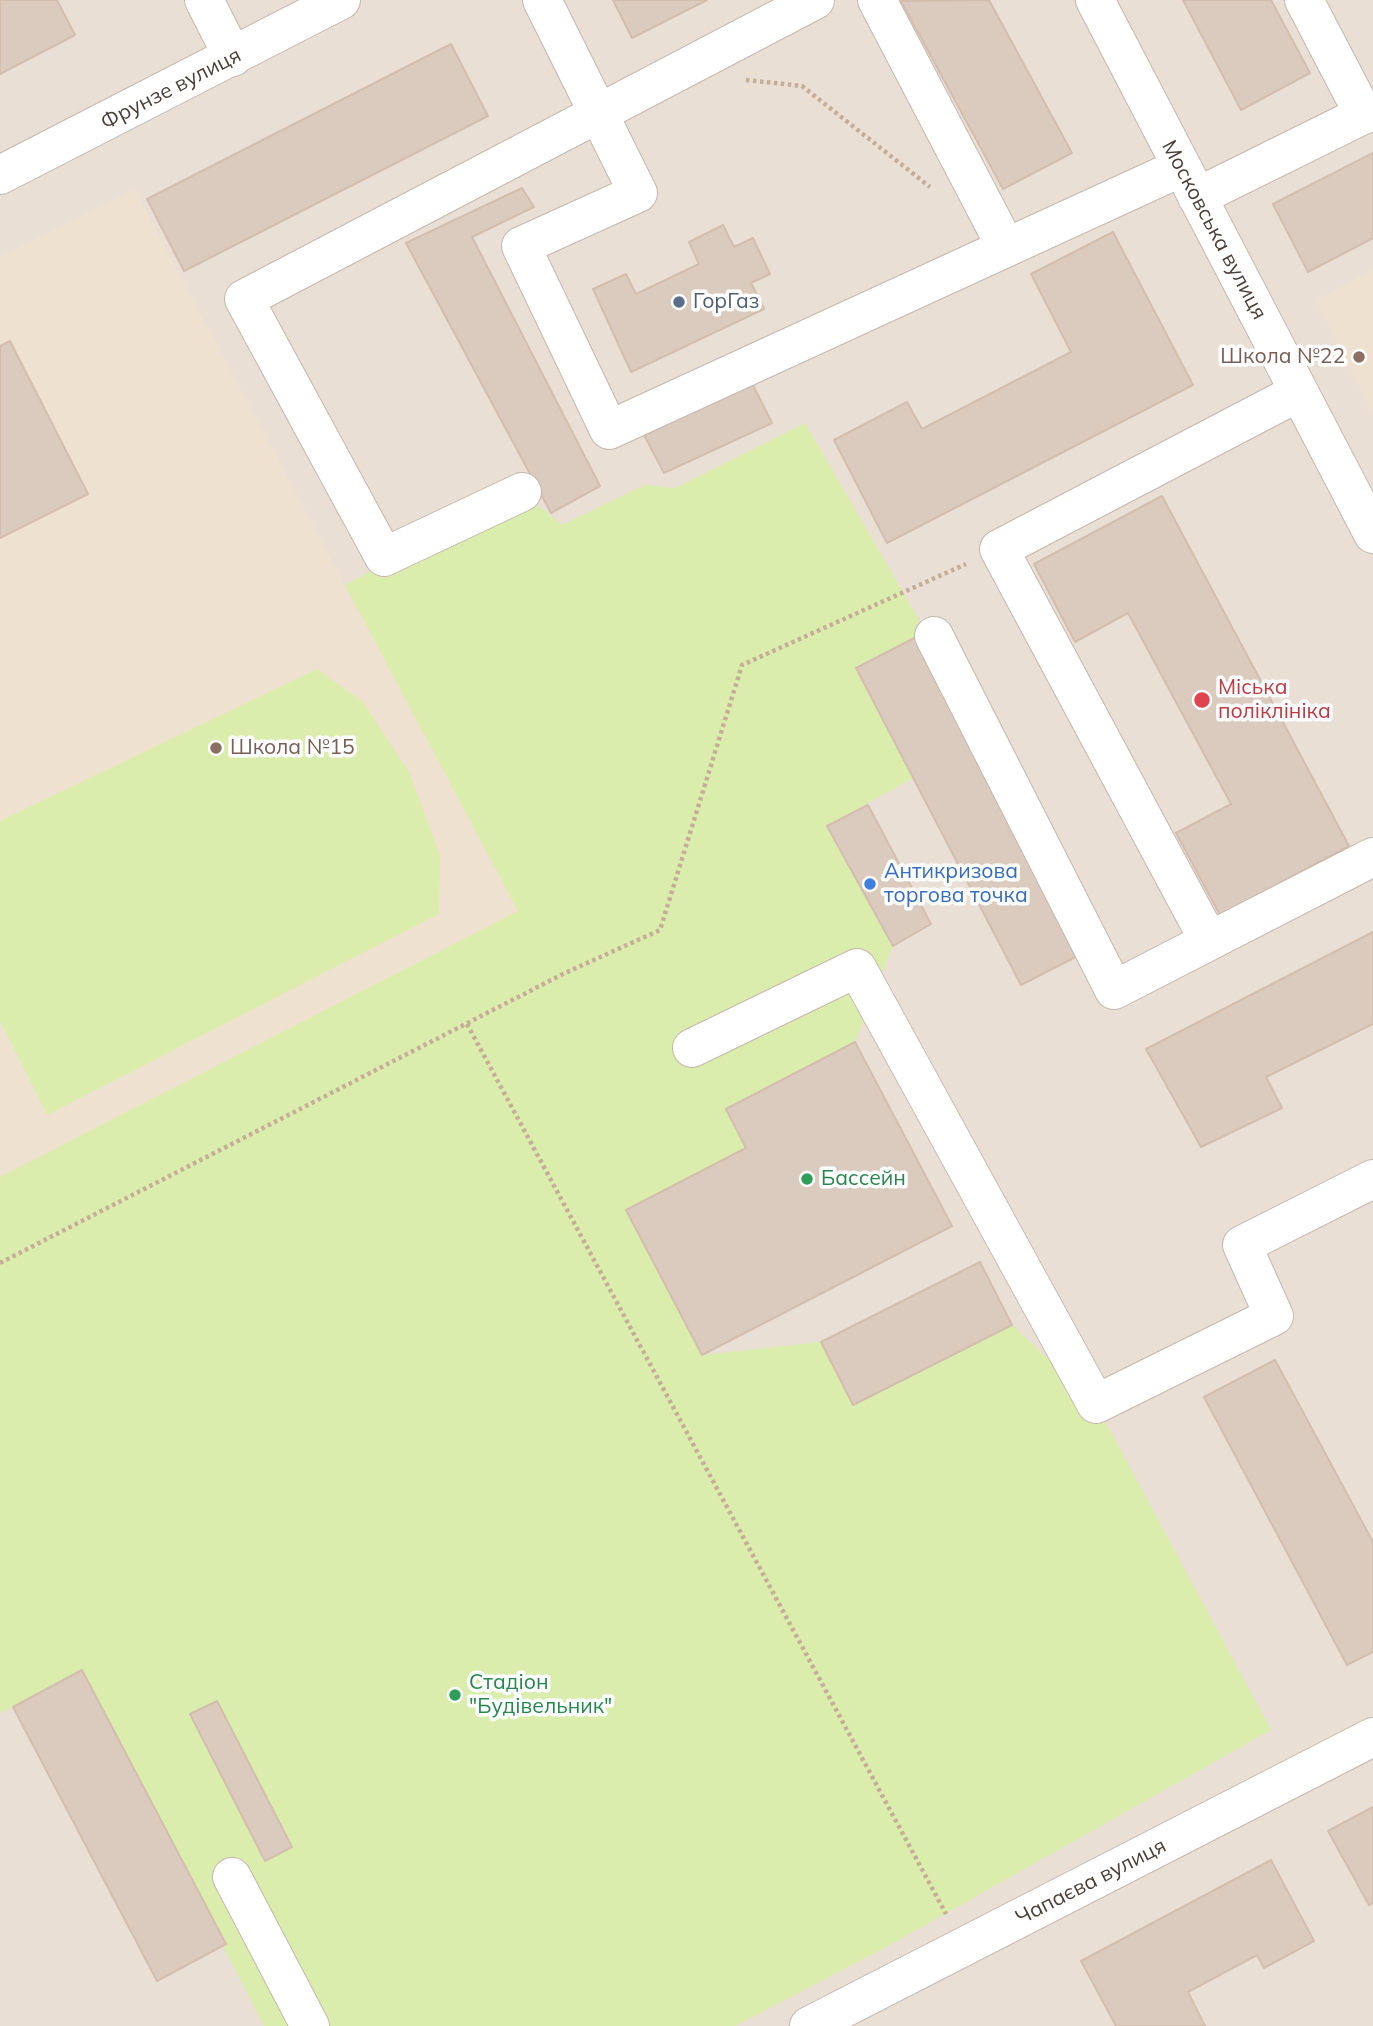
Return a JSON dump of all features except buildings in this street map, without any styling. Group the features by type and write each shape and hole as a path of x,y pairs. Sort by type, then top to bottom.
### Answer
{"street":[{"path":"204,0 233,57"},
{"name":"Фрунзе вулиця","path":"0,175 341,0"},
{"path":"542,0 638,192 521,246 608,429 1006,247 1189,182 1368,112 1304,0"},
{"path":"522,492 384,557 244,299 815,0"},
{"path":"877,0 1006,247"},
{"name":"Московська вулиця","path":"1095,0 1373,534"},
{"path":"1209,941 999,549 1299,392"},
{"path":"934,636 1114,990 1373,857"},
{"path":"692,1048 857,968 1096,1404 1273,1316 1242,1245 1373,1179"},
{"name":"Чапаєва вулиця","path":"808,2026 1373,1737"},
{"path":"232,1877 310,2026"}],"path":[{"path":"739,79 802,86 931,188"},
{"path":"0,1263 563,974 660,930 742,665 999,549"},
{"path":"467,1024 963,1947"}],"shaded area":[{"path":"0,0 1373,0 1373,2026 0,2026"},
{"name":"Школа №15","path":"134,189 519,911 0,1177 0,257"},
{"name":"Школа №22","path":"1373,270 1373,414 1316,300"}],"green space":[{"path":"805,423 926,632 856,668 913,778 827,826 893,946 855,1042 727,1109 746,1148 627,1210 702,1355 821,1342 853,1405 1012,1325 1096,1404 1271,1730 881,1950 735,2026 264,2026 82,1671 0,1713 0,1177 518,911 345,585 522,492 562,525 645,485 675,488"},
{"path":"317,669 363,702 410,774 440,856 439,914 47,1115 0,1021 0,821"}],"place":[{"name":"ГорГаз","path":"679,302"},
{"name":"Школа №22","path":"1359,357"},
{"name":"Міська поліклініка","path":"1202,700"},
{"name":"Школа №15","path":"216,748"},
{"name":"Антикризова торгова точка","path":"870,884"},
{"name":"Бассейн","path":"807,1179"},
{"name":"Стадіон \"Будівельник\"","path":"455,1695"}]}
